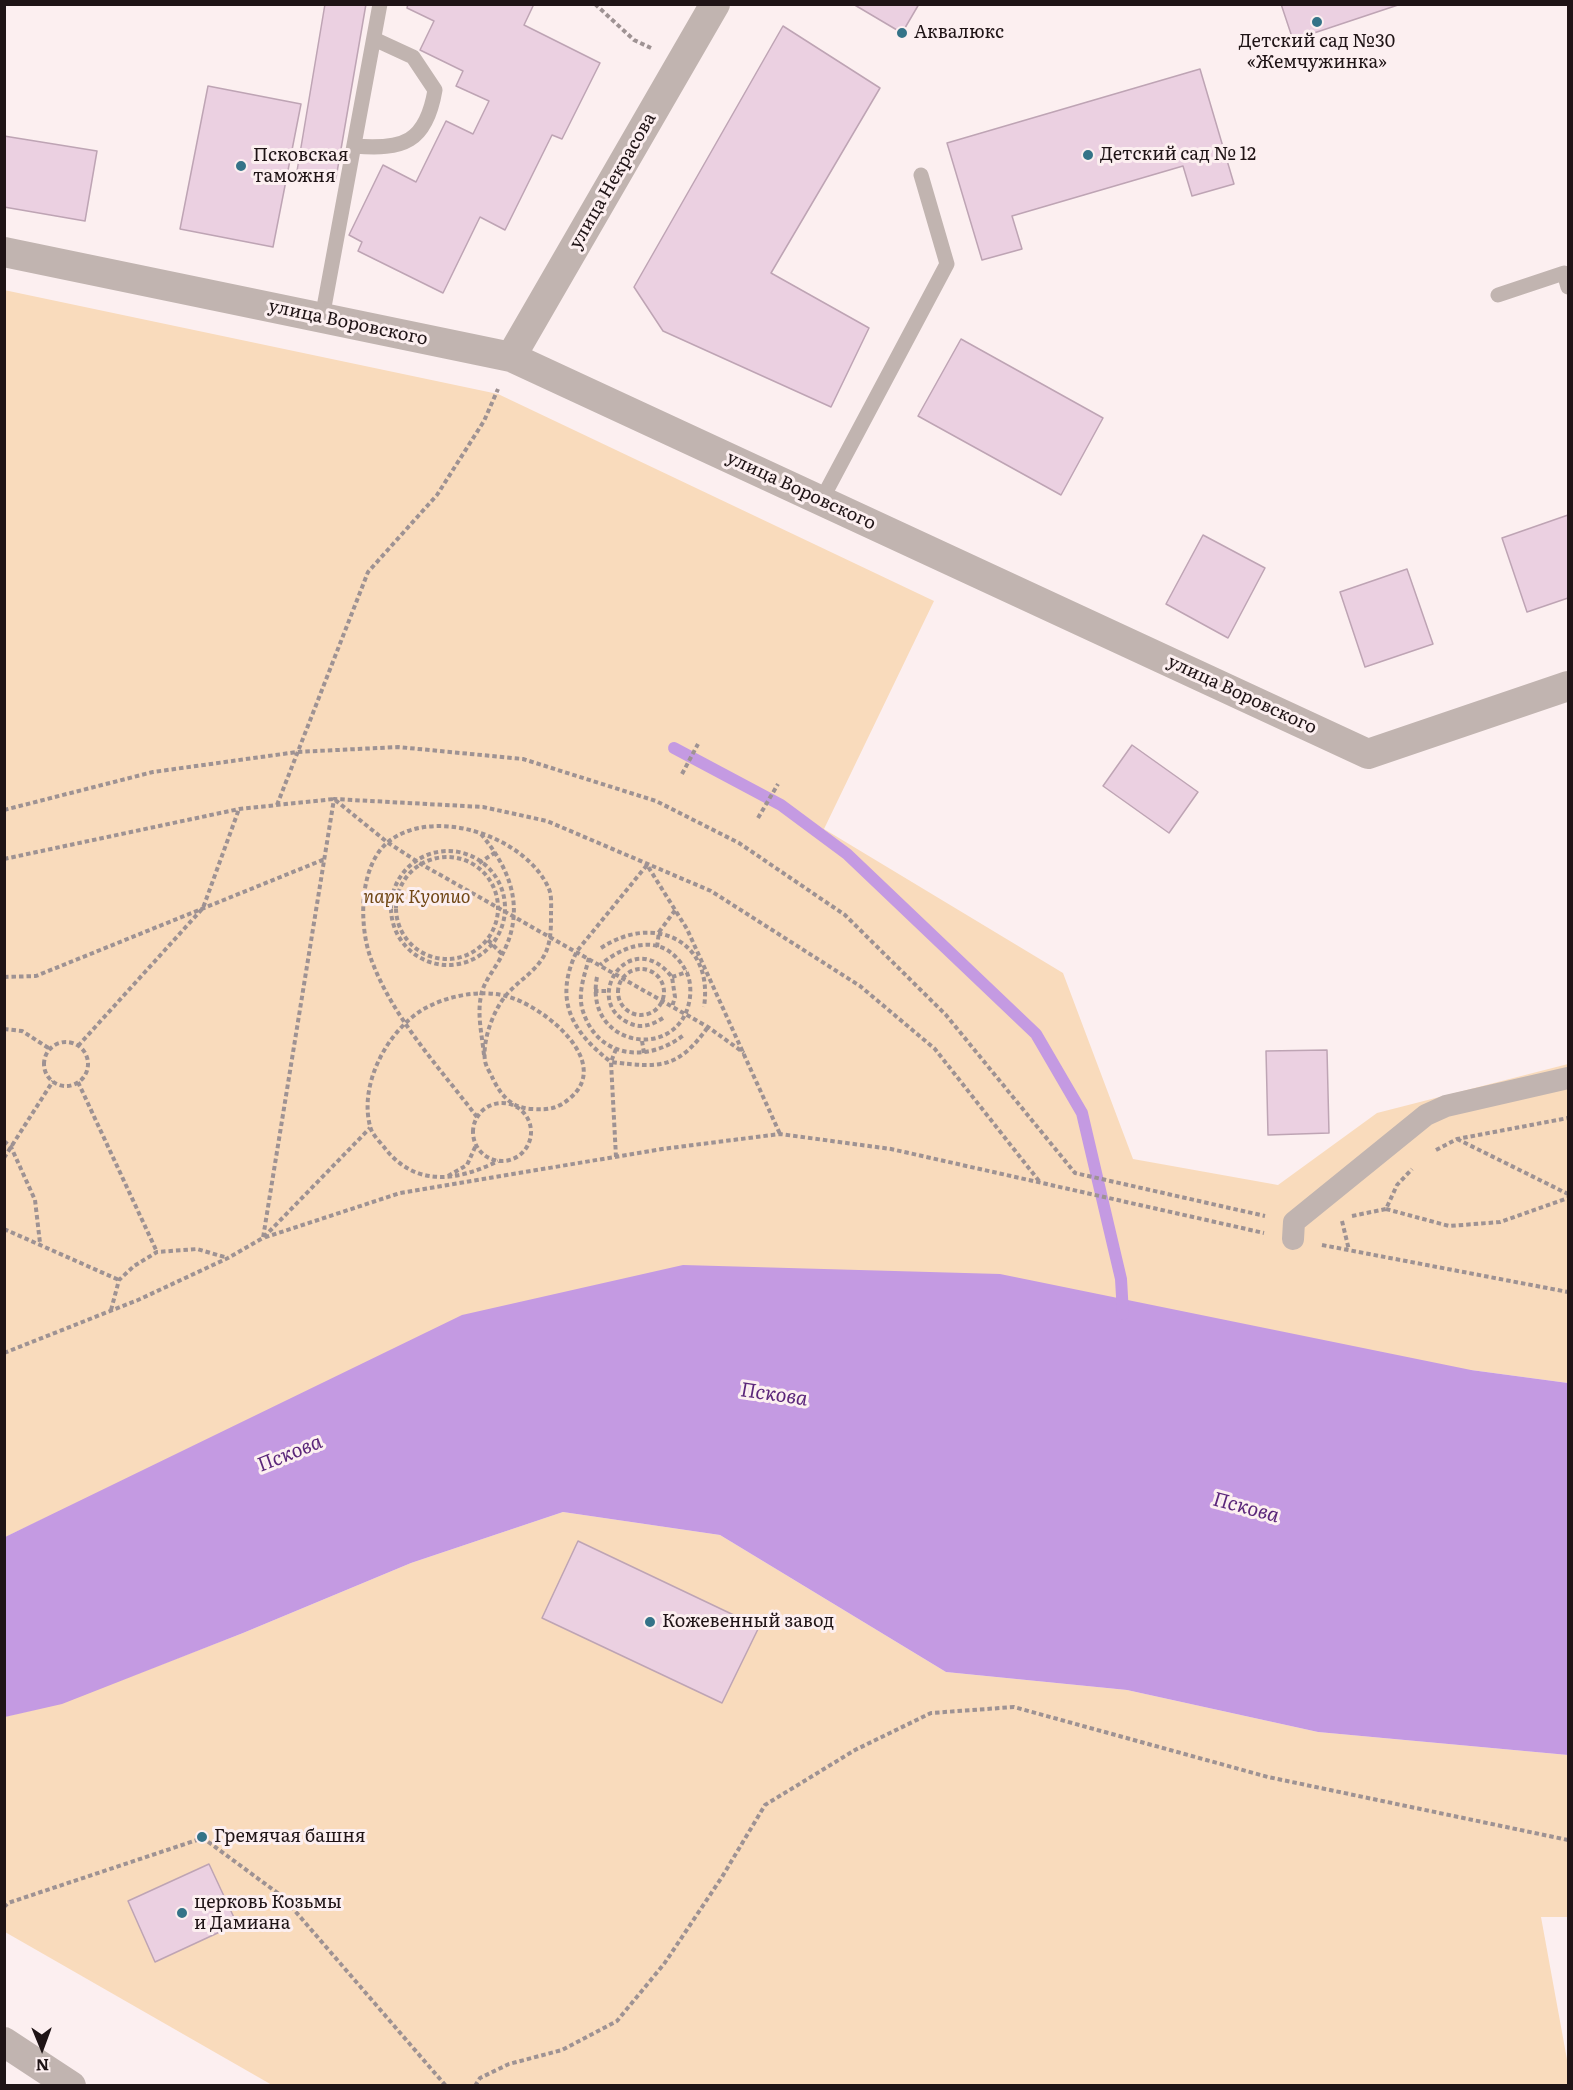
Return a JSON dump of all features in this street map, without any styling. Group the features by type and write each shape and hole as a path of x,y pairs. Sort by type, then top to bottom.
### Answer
{"street":[{"name":"улица Некрасова","path":"506,370 715,4"},
{"name":"улица Воровского","path":"4,252 322,318 506,370 821,501 1368,754 1569,686"},
{"path":"1294,1231 1426,1115 1446,1106 1569,1078"},
{"path":"4,2042 71,2085"}],"lane":[{"path":"322,318 380,4"},
{"path":"354,146 381,148 411,141 431,115 435,90 412,57 374,39"},
{"path":"821,501 946,264 921,175"},
{"path":"1498,295 1564,273 1569,287"}],"path":[{"path":"595,4 634,40 681,63"},
{"path":"277,805 368,572 437,495 484,421 506,370"},
{"path":"682,774 698,744"},
{"path":"4,810 153,772 297,752 398,747 522,759 656,801 739,843 845,915 938,1006 1074,1173 1294,1231 1386,1209 1449,1227 1500,1222 1569,1196"},
{"path":"758,818 778,784"},
{"path":"334,800 387,842 416,861 589,958 708,1028 744,1053"},
{"path":"262,1238 334,800"},
{"path":"4,859 239,809 334,800 483,807 547,821 711,891 860,986 935,1049 1039,1181"},
{"path":"78,1046 203,908 239,809"},
{"path":"477,1117 407,1023 385,988 369,954 362,919 363,890 375,859 387,842 417,828 453,827 480,833 513,847 537,869 551,892 551,936 545,955 527,976 505,995 489,1027 485,1061"},
{"path":"480,833 496,852 511,880 514,916 510,940 481,993 479,1017 485,1061 500,1094 519,1108 530,1124 529,1143 516,1157 498,1161 472,1174 444,1178 413,1172 390,1155 370,1128 368,1096 380,1058 397,1031 424,1009 470,992 481,993 505,995 533,1006 560,1027 577,1047 584,1070 577,1093 558,1108 519,1108 510,1104 491,1105 477,1117 473,1136 476,1145 489,1158 498,1161"},
{"path":"441,851 460,852 480,861 494,873 503,891 506,911 502,929 493,945 478,957 462,964 444,966 426,962 410,952 395,930 390,903 395,886 416,861 441,851"},
{"path":"476,865 496,852"},
{"path":"442,856 459,857 476,865 488,876 497,892 500,907 496,926 488,940 476,952 460,958 444,960 428,956 414,948 403,936 397,921 396,903 400,886 410,872 421,864 442,856"},
{"path":"4,977 36,976 325,859"},
{"path":"647,865 676,909 780,1134"},
{"path":"647,865 577,951 569,968 567,995 574,1027 588,1044 611,1062 649,1067 680,1059 694,1048 708,1028"},
{"path":"657,947 659,932 676,909"},
{"path":"602,948 619,936 639,932 659,932 678,940 694,953 703,972 706,992 704,1007"},
{"path":"488,940 503,955"},
{"path":"597,977 594,991 596,1006 608,1025 627,1038 642,1041 671,1031 685,1015 691,990 687,972 678,960 657,947 633,945 617,951 600,965"},
{"path":"589,958 581,988 582,1006 588,1024 600,1039 616,1048 644,1053 670,1046 685,1034"},
{"path":"663,1018 644,1026 623,1021 610,1004 608,991 614,973 633,959 644,958 655,961 672,977 675,997 672,1007"},
{"path":"635,970 650,971 661,981 662,1001 650,1013 635,1014 628,1011 619,1000 619,984 622,978 635,970"},
{"path":"672,977 687,972"},
{"path":"594,991 608,991"},
{"path":"4,1029 22,1031 50,1049"},
{"path":"642,1041 644,1053"},
{"path":"67,1042 78,1046 84,1051 88,1064 83,1077 78,1082 65,1086 53,1081 45,1069 44,1062 50,1049 67,1042"},
{"path":"616,1048 611,1062 616,1157"},
{"path":"4,1158 53,1081"},
{"path":"78,1082 157,1252"},
{"path":"1426,1115 1457,1139 1569,1196"},
{"path":"1433,1151 1457,1139 1569,1119"},
{"path":"262,1238 370,1128"},
{"path":"4,1353 111,1311 228,1258 262,1238 400,1193 616,1157 780,1134 891,1149 1114,1199 1294,1231 1569,1292"},
{"path":"4,1141 11,1148 35,1200 40,1244"},
{"path":"444,1178 467,1165 476,1145"},
{"path":"1386,1209 1397,1185 1418,1162"},
{"path":"4,1229 119,1280"},
{"path":"111,1311 119,1280 134,1266 157,1252 197,1249 228,1258"},
{"path":"475,2085 480,2078 509,2064 562,2050 617,2021 664,1964 765,1805 855,1750 931,1713 1014,1707 1268,1777 1569,1840"},
{"path":"4,1907 8,1903 203,1838 283,1897 446,2085"}],"green space":[{"name":"парк Куопио","path":"4,290 498,394 934,601 824,829 1063,973 1133,1159 1278,1185 1377,1113 1568,1064 1568,1383 1471,1370 122,1482 5,1537"},
{"path":"563,1512 720,1535 946,1672 1127,1690 1318,1732 1568,1755 1568,1917 1541,1917 1568,2065 1568,2085 272,2085 5,1932 4,1717 62,1703 243,1633 411,1563"}],"water":[{"name":"Пскова","path":"683,1265 1000,1274 1471,1370 1568,1383 1568,1755 1318,1732 1127,1690 946,1672 720,1535 563,1512 411,1563 243,1633 62,1704 5,1717 5,1537 462,1315"}],"building":[{"path":"325,4 366,4 335,184 296,177"},
{"path":"408,4 534,4 524,25 600,63 562,139 552,135 505,230 480,217 443,293 358,251 362,242 349,235 383,165 416,182 446,121 473,134 489,101 456,86 463,71 420,50 434,21 407,8"},
{"path":"853,4 919,4 902,33"},
{"name":"Детский сад №30 «Жемчужинка»","path":"1281,4 1401,4 1293,40"},
{"path":"783,26 880,88 771,273 869,328 831,407 663,331 634,287"},
{"name":"Детский сад № 12","path":"1200,69 1234,184 1192,196 1183,166 1012,216 1022,249 982,260 947,143"},
{"path":"208,86 301,104 273,247 180,229"},
{"path":"4,136 97,151 85,221 4,207"},
{"path":"961,339 1103,418 1061,495 918,416"},
{"path":"1568,515 1568,598 1527,612 1502,538"},
{"path":"1203,535 1265,568 1228,638 1166,604"},
{"path":"1407,569 1433,644 1365,667 1340,592"},
{"path":"1132,745 1198,792 1169,833 1103,786"},
{"path":"1327,1050 1329,1133 1268,1135 1266,1051"},
{"name":"Кожевенный завод","path":"578,1541 759,1627 722,1703 542,1618"},
{"name":"церковь Козьмы и Дамиана","path":"209,1864 237,1924 155,1962 128,1901"}],"waterway":[{"path":"674,748 781,805 847,854 1036,1034 1082,1113 1121,1279 1123,1314"}],"place":[{"name":"Детский сад №30 «Жемчужинка»","path":"1317,22"},
{"name":"Аквалюкс","path":"902,33"},
{"name":"Детский сад № 12","path":"1088,155"},
{"name":"Псковская таможня","path":"241,166"},
{"name":"Кожевенный завод","path":"650,1622"},
{"name":"Гремячая башня","path":"202,1837"},
{"name":"церковь Козьмы и Дамиана","path":"182,1913"}]}
